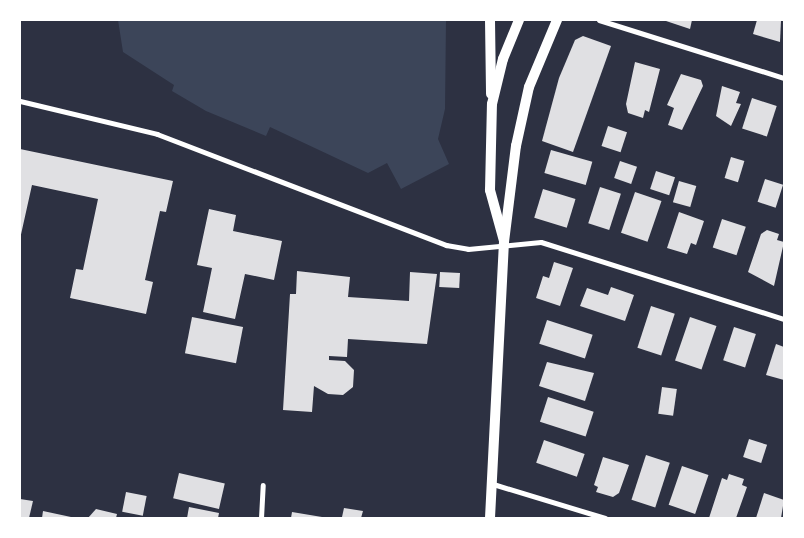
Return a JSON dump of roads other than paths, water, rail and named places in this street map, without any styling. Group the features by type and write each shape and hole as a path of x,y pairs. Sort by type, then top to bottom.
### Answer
{"main road":[{"path":"490,20 492,104 490,190 504,242"},
{"path":"492,104 503,59 520,20"},
{"path":"490,518 504,242 522,114 557,20"}],"street":[{"path":"599,20 784,78"},
{"path":"20,101 157,134 446,245 468,249 504,242 541,242 784,319"},
{"path":"493,484 605,518"},
{"path":"262,518 263,485"}]}
